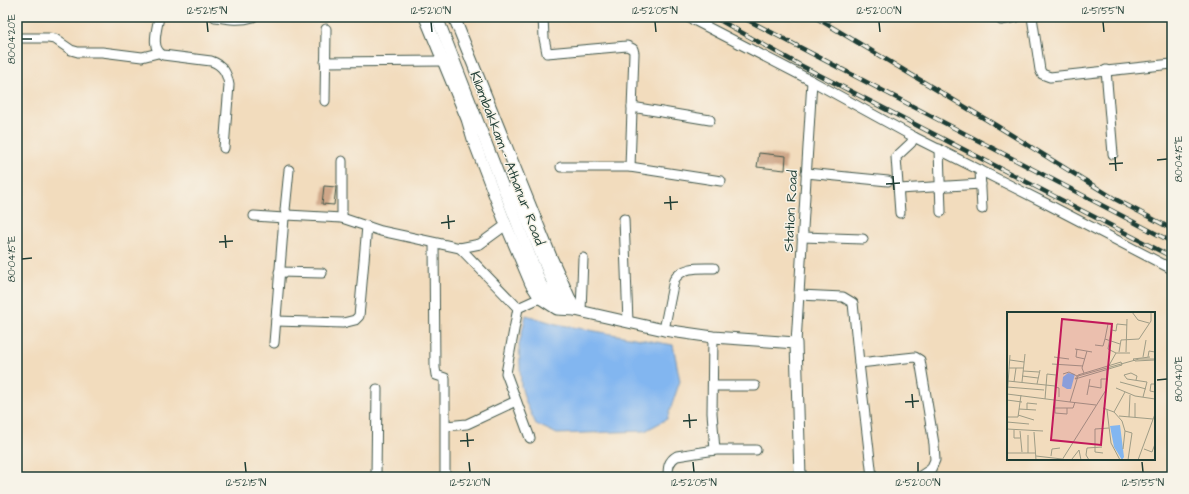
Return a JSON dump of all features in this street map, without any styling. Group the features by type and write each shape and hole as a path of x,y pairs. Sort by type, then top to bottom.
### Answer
{"street":[{"path":"158,53 156,49 156,42 159,17"},
{"path":"215,17 230,20 253,17"},
{"path":"425,17 506,225 531,284 540,298 557,309 578,311"},
{"name":"Kilambakkam - Athanur Road","path":"438,17 542,287 560,302 578,311 664,330 713,337 796,343"},
{"name":"Kilambakkam - Athanur Road","path":"449,17 501,154 560,302"},
{"path":"454,17 548,249 578,311"},
{"path":"544,17 544,38 547,53 627,46 631,47 634,53 630,167"},
{"path":"688,17 812,81 914,137 1172,269"},
{"path":"1001,20 1017,17"},
{"path":"1032,17 1042,74 1050,77 1172,64"},
{"path":"326,29 326,101"},
{"path":"17,38 55,39 71,50 78,52 102,52 142,57 158,53 163,55 211,61 218,64 224,69 228,76 229,85 224,148"},
{"path":"325,62 443,61"},
{"path":"1106,70 1113,154"},
{"name":"Station Road","path":"796,343 812,81"},
{"path":"632,107 710,120"},
{"path":"900,212 896,157 911,143 914,137"},
{"path":"939,149 941,212"},
{"path":"342,161 342,218"},
{"path":"561,167 630,167 721,181"},
{"path":"274,342 289,170"},
{"path":"980,170 982,209"},
{"path":"806,173 888,181"},
{"path":"899,189 980,184"},
{"path":"254,216 342,218 367,226 460,248 480,244 506,225"},
{"path":"624,219 628,322"},
{"path":"276,321 343,323 356,320 359,316 367,226"},
{"path":"802,237 862,239"},
{"path":"434,243 435,368 436,375 445,378 445,477"},
{"path":"460,248 518,308"},
{"path":"578,311 583,258"},
{"path":"664,330 674,280 678,274 684,270 714,268"},
{"path":"279,272 322,273"},
{"path":"799,295 844,297 853,303 872,477"},
{"path":"518,308 540,298"},
{"path":"518,308 506,373 530,438"},
{"path":"713,337 712,413 715,450"},
{"path":"796,343 800,477"},
{"path":"859,363 915,356 920,360 934,444 935,460 931,469 919,477"},
{"path":"712,386 755,386"},
{"path":"376,477 377,389"},
{"path":"446,426 466,424 516,401"},
{"path":"668,477 668,464 677,456 715,450 756,450"}],"water":[{"path":"526,315 556,324 673,345 680,381 667,419 645,431 557,434 536,424 526,403 521,386 519,345"}],"building":[{"path":"759,153 786,156 785,170 757,167"},
{"path":"324,186 336,187 334,205 322,204"}],"railway":[{"path":"714,17 798,64 1172,257"},
{"path":"742,17 1172,242"},
{"path":"815,17 997,126 1115,199 1172,229"}]}
